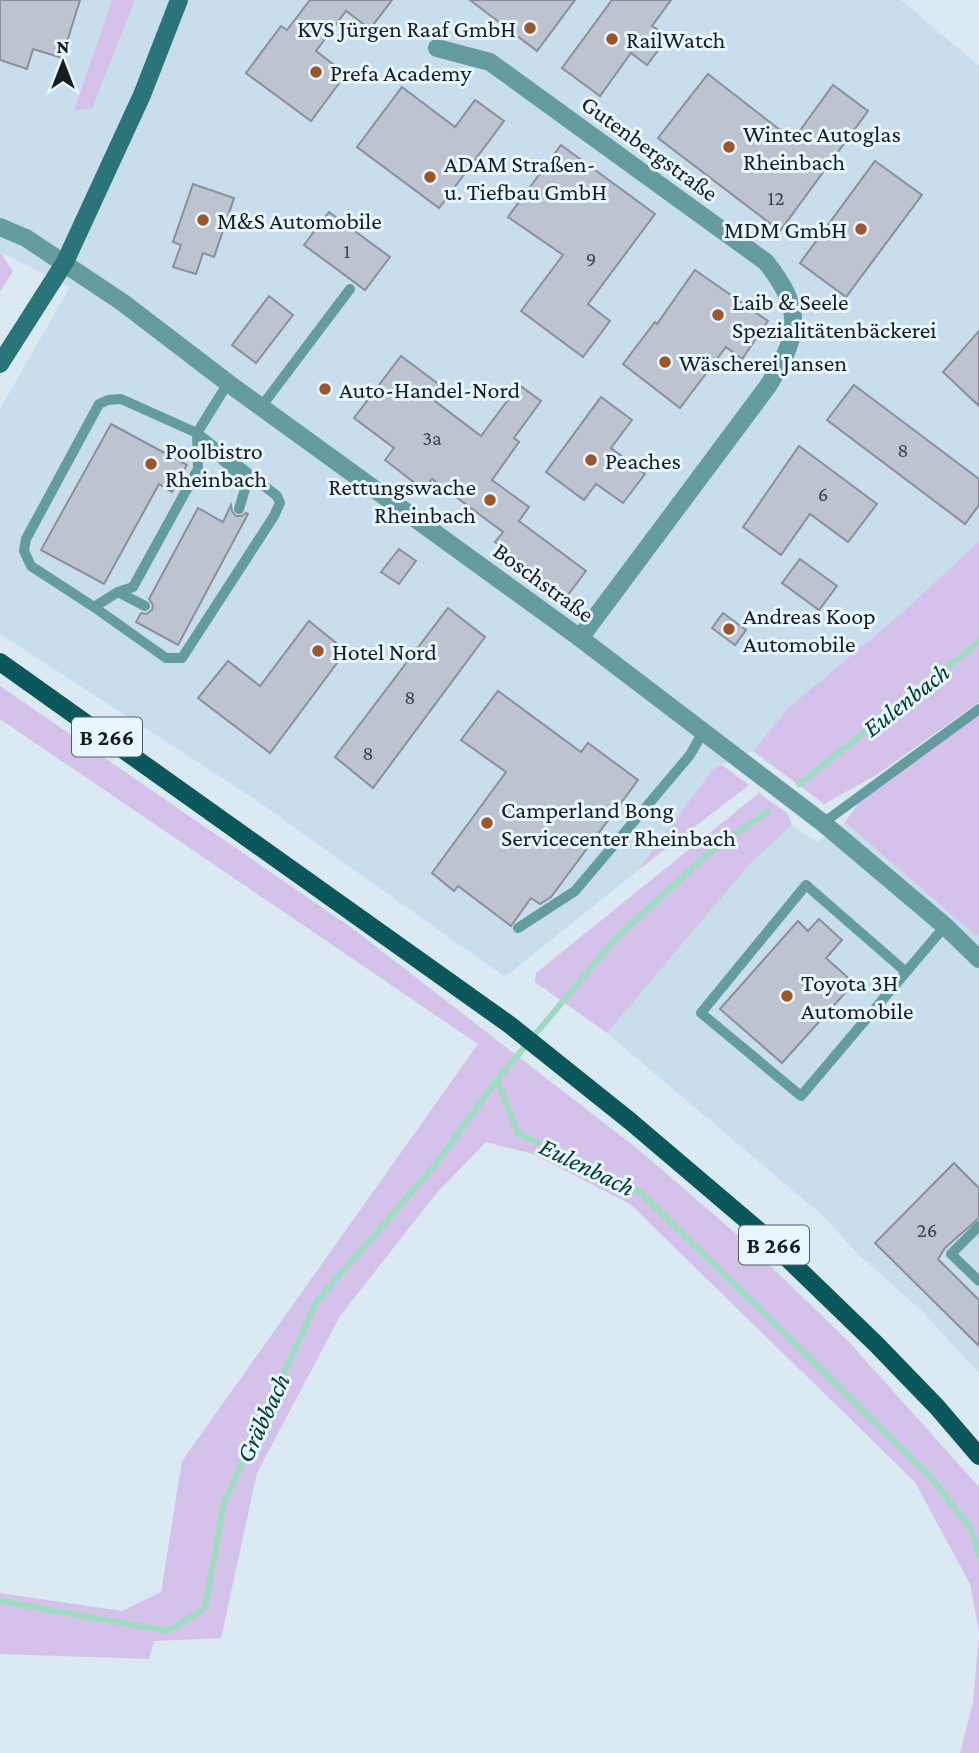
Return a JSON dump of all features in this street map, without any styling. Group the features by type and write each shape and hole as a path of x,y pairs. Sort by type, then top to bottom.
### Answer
{"main road":[{"path":"0,364 65,262 142,95 179,0"},
{"name":"B 266","path":"0,662 510,1025 630,1121 757,1229 885,1353 937,1406 979,1455"}],"street":[{"name":"Gutenbergstraße","path":"437,48 490,62 766,262 786,290 791,307 793,337 788,353 768,386 580,638"},
{"name":"Boschstraße","path":"0,227 26,237 65,262 580,638 823,823 945,926 979,959"}],"lane":[{"path":"261,407 350,289"},
{"path":"94,607 118,592 133,587 198,469 197,433 228,383"},
{"path":"121,399 197,433 276,496 280,503 274,516 183,658 166,658 94,607 31,566 24,551 26,539 99,404 121,399"},
{"path":"197,433 225,465 238,475 245,489 239,509"},
{"path":"118,592 145,606"},
{"path":"823,823 979,709"},
{"path":"518,928 575,891 690,755 703,732"},
{"path":"906,972 806,885 701,1013 800,1096 906,972 945,926"},
{"path":"979,1226 951,1254 979,1281"}],"shaded area":[{"path":"0,0 112,0 74,110 92,109 135,0 901,0 979,66 979,541 903,612 788,708 753,751 713,769 637,871 505,977 250,796 0,634 0,409 70,287 0,252"},
{"path":"112,0 135,0 92,109 74,110"},
{"path":"0,252 13,271 0,292"},
{"path":"979,541 979,702 878,774 824,804 753,751 788,708 903,612"},
{"path":"0,686 352,928 639,1150 748,1244 849,1342 979,1487 979,1632 970,1584 915,1482 630,1204 533,1154 486,1142 435,1195 340,1316 257,1473 221,1638 154,1641 149,1659 0,1654 0,1593 122,1611 161,1592 182,1461 478,1044 0,719"},
{"path":"979,714 979,933 976,936 845,822 863,797"},
{"path":"722,765 749,785 637,871 713,769"},
{"path":"759,793 787,813 792,825 750,864 607,1033 535,982 536,973"},
{"path":"845,822 976,935 979,933 979,1373 921,1310 859,1255 822,1215 607,1033 750,864 792,825 817,842"},
{"path":"979,1635 979,1753 960,1753 973,1703"}],"building":[{"path":"0,0 80,0 62,58 33,49 27,69 0,60"},
{"path":"310,0 392,0 370,29 346,11 316,51 346,74 311,121 246,73 281,26 287,30"},
{"name":"KVS Jürgen Raaf GmbH","path":"470,0 575,0 537,51"},
{"name":"RailWatch","path":"612,0 671,0 652,26 668,37 647,65 631,53 600,96 562,68"},
{"path":"708,74 793,140 833,85 868,111 780,231 658,138"},
{"name":"ADAM Straßen- u. Tiefbau GmbH","path":"402,87 455,127 475,100 504,121 439,208 357,147"},
{"path":"561,145 655,214 588,304 610,321 583,357 521,311 563,255 508,217"},
{"name":"MDM GmbH","path":"875,161 922,195 846,297 800,263"},
{"name":"M&S Automobile","path":"193,184 234,198 214,257 203,253 196,274 173,267 181,245 173,242"},
{"path":"329,212 390,257 365,290 304,245"},
{"path":"695,270 768,321 742,359 726,347 680,408 623,364 655,322 657,324"},
{"path":"269,296 293,315 256,363 232,345"},
{"path":"979,331 979,406 943,372"},
{"path":"401,356 441,386 431,398 481,436 519,385 541,401 514,438 519,442 492,480 529,507 519,521 586,571 567,596 495,542 503,532 432,479 424,490 385,460 394,448 354,418"},
{"path":"854,385 979,479 979,505 965,524 827,420"},
{"name":"Peaches","path":"601,397 632,420 611,448 645,474 623,503 596,484 584,500 546,472"},
{"path":"111,424 187,465 172,492 159,484 104,584 41,550"},
{"path":"799,446 877,504 848,542 810,514 781,555 743,527"},
{"path":"231,505 236,516 248,514 178,645 136,622 141,613 146,614 152,610 153,605 149,599 198,508 223,522"},
{"path":"399,549 416,561 399,584 381,572"},
{"path":"800,559 837,586 819,610 782,583"},
{"path":"448,608 485,637 373,788 335,757"},
{"name":"Andreas Koop Automobile","path":"723,613 746,630 735,645 712,628"},
{"path":"309,621 346,651 270,753 198,698 228,661 260,686"},
{"path":"498,691 581,752 588,743 638,780 551,897 540,904 531,898 511,926 458,886 454,891 432,873 506,772 461,740"},
{"name":"Toyota 3H Automobile","path":"819,919 842,940 826,958 854,983 782,1063 720,1009 798,921 808,931"},
{"path":"954,1163 979,1188 979,1218 945,1248 938,1259 979,1300 979,1346 875,1243"}],"waterway":[{"name":"Eulenbach","path":"799,784 979,642"},
{"name":"Gräbbach","path":"0,1601 168,1631 205,1608 224,1503 317,1301 435,1165 497,1080 616,938 711,851 768,811"},
{"name":"Eulenbach","path":"497,1080 518,1133 641,1193 930,1476 971,1529 979,1555"}],"place":[{"name":"KVS Jürgen Raaf GmbH","path":"530,28"},
{"name":"RailWatch","path":"612,39"},
{"name":"Prefa Academy","path":"316,72"},
{"name":"Wintec Autoglas Rheinbach","path":"729,147"},
{"name":"ADAM Straßen- u. Tiefbau GmbH","path":"430,177"},
{"name":"M&S Automobile","path":"203,220"},
{"name":"MDM GmbH","path":"861,229"},
{"name":"Laib & Seele Spezialitätenbäckerei","path":"718,315"},
{"name":"Wäscherei Jansen","path":"665,362"},
{"name":"Auto-Handel-Nord","path":"325,389"},
{"name":"Peaches","path":"591,460"},
{"name":"Poolbistro Rheinbach","path":"151,464"},
{"name":"Rettungswache Rheinbach","path":"490,500"},
{"name":"Andreas Koop Automobile","path":"729,629"},
{"name":"Hotel Nord","path":"318,651"},
{"name":"Camperland Bong Servicecenter Rheinbach","path":"487,823"},
{"name":"Toyota 3H Automobile","path":"787,996"}]}
